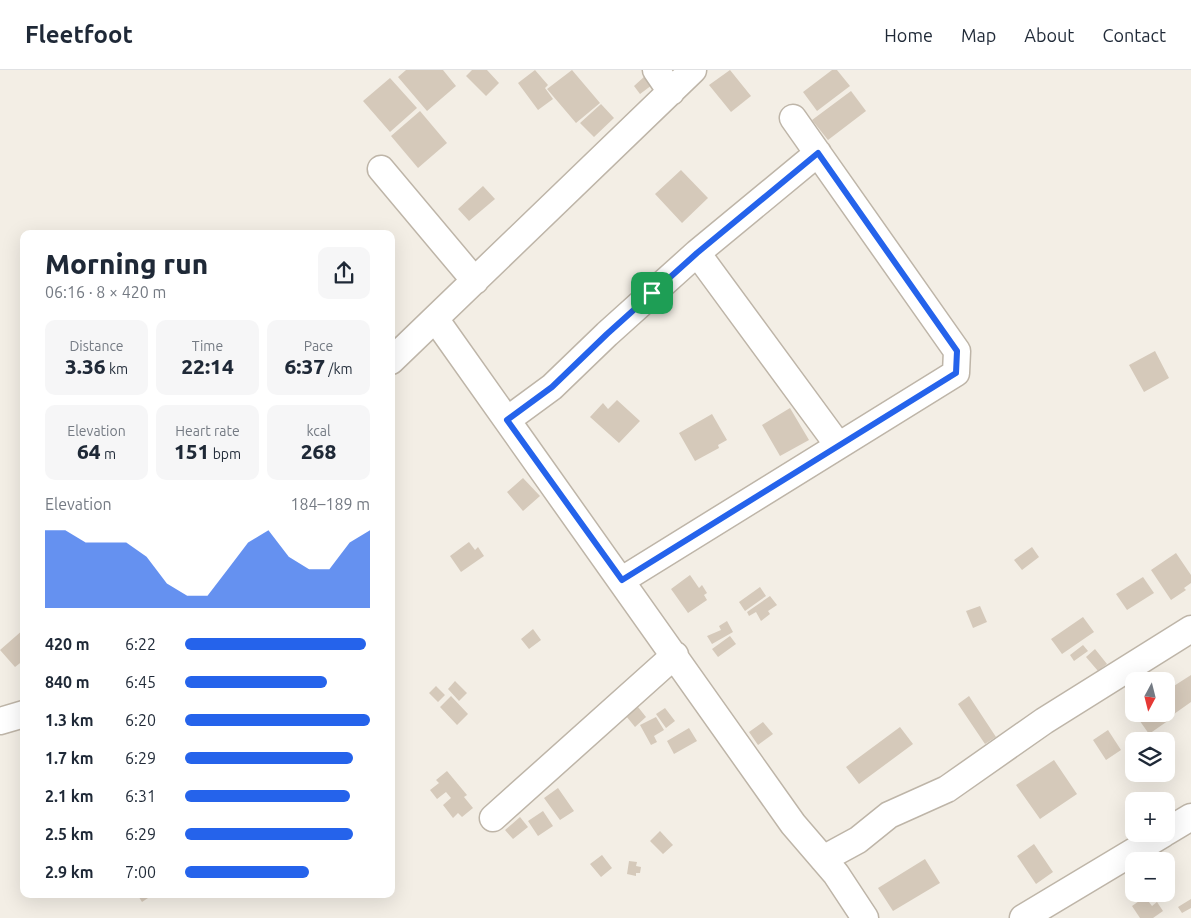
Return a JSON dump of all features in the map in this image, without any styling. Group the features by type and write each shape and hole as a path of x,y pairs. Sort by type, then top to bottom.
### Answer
{"street":[{"path":"656,70 671,92"},
{"path":"395,357 436,320 693,70"},
{"path":"622,580 956,373 957,351 793,118"},
{"path":"507,420 552,387 607,334 697,253 818,153"},
{"path":"381,169 476,281"},
{"path":"697,253 838,445"},
{"path":"436,320 675,654 793,824 823,860 865,918"},
{"path":"823,860 858,840 889,815 946,789 1044,721 1191,629"},
{"path":"493,818 675,654"},
{"path":"0,721 20,715"},
{"path":"1175,827 1191,817"},
{"path":"1023,918 1150,842"}],"building":[{"path":"406,70 443,70 456,86 427,111 398,77"},
{"path":"472,70 487,70 499,83 486,96 466,76"},
{"path":"535,70 548,85 545,88 553,99 538,110 518,83"},
{"path":"572,70 600,103 576,123 547,89"},
{"path":"730,70 751,96 731,112 709,85"},
{"path":"832,70 837,70 850,86 817,111 803,92"},
{"path":"645,76 652,85 640,94 634,86"},
{"path":"390,78 417,108 390,132 363,101"},
{"path":"851,91 866,111 828,140 812,120"},
{"path":"601,104 614,118 594,137 580,123"},
{"path":"420,111 447,143 418,168 391,136"},
{"path":"681,170 708,198 682,223 655,194"},
{"path":"483,186 495,199 469,221 458,209"},
{"path":"1155,351 1169,378 1144,392 1129,365"},
{"path":"617,400 640,421 619,443 590,417 603,403 608,409"},
{"path":"790,408 809,440 780,456 762,425"},
{"path":"712,414 727,440 718,445 719,448 695,461 679,433"},
{"path":"523,478 540,496 523,511 507,492"},
{"path":"469,542 475,550 478,547 484,556 461,572 450,556"},
{"path":"1032,547 1039,557 1022,570 1014,560"},
{"path":"1176,553 1191,575 1191,583 1184,588 1186,590 1171,600 1151,570"},
{"path":"690,575 699,588 702,585 707,593 704,595 707,600 688,613 671,589"},
{"path":"1143,577 1154,593 1127,610 1116,594"},
{"path":"760,587 766,596 745,611 739,602"},
{"path":"770,596 777,605 768,611 770,614 761,621 756,612 749,616 747,612"},
{"path":"980,606 987,622 973,628 966,611"},
{"path":"1083,617 1094,632 1062,654 1051,639"},
{"path":"727,621 733,632 712,644 707,636 721,630 719,626"},
{"path":"533,629 541,640 529,649 521,639"},
{"path":"20,632 20,663 15,667 0,650"},
{"path":"730,636 736,644 718,657 712,649"},
{"path":"1083,645 1088,651 1074,661 1070,655"},
{"path":"1095,649 1107,664 1098,671 1086,657"},
{"path":"1191,675 1191,702 1175,713 1175,685"},
{"path":"455,681 467,693 459,701 448,689"},
{"path":"436,686 445,695 438,702 429,693"},
{"path":"451,696 468,714 457,725 440,707"},
{"path":"969,696 996,737 985,744 958,704"},
{"path":"634,702 646,717 635,727 622,711"},
{"path":"665,708 675,721 666,728 656,714"},
{"path":"656,717 664,730 654,736 657,742 651,745 640,725"},
{"path":"763,722 773,734 758,745 749,732"},
{"path":"1141,722 1166,722 1152,732 1148,732"},
{"path":"900,727 913,744 859,784 846,767"},
{"path":"689,728 697,741 674,754 667,741"},
{"path":"1108,730 1121,750 1106,760 1093,740"},
{"path":"1054,760 1077,794 1040,819 1016,785"},
{"path":"447,771 467,795 464,797 473,808 462,817 458,813 453,818 443,805 451,798 446,792 437,799 430,790 439,783 436,780"},
{"path":"558,788 574,811 560,820 544,798"},
{"path":"543,811 553,826 538,836 528,821"},
{"path":"520,817 528,827 513,839 505,830"},
{"path":"660,831 673,845 663,854 650,841"},
{"path":"1034,844 1053,872 1036,884 1017,856"},
{"path":"602,855 612,868 601,877 590,864"},
{"path":"925,859 940,883 893,911 878,888"},
{"path":"629,861 637,862 636,866 641,867 640,873 636,873 636,876 627,874"},
{"path":"140,898 148,898 142,902"},
{"path":"1191,899 1191,908 1182,913 1178,907"},
{"path":"1138,902 1149,902 1152,906 1157,902 1163,911 1153,918 1140,918 1132,906"}],"route":[{"path":"818,153 957,351 956,373 930,391 838,445 622,580 507,420 552,387 652,293 697,253 818,153"}]}
